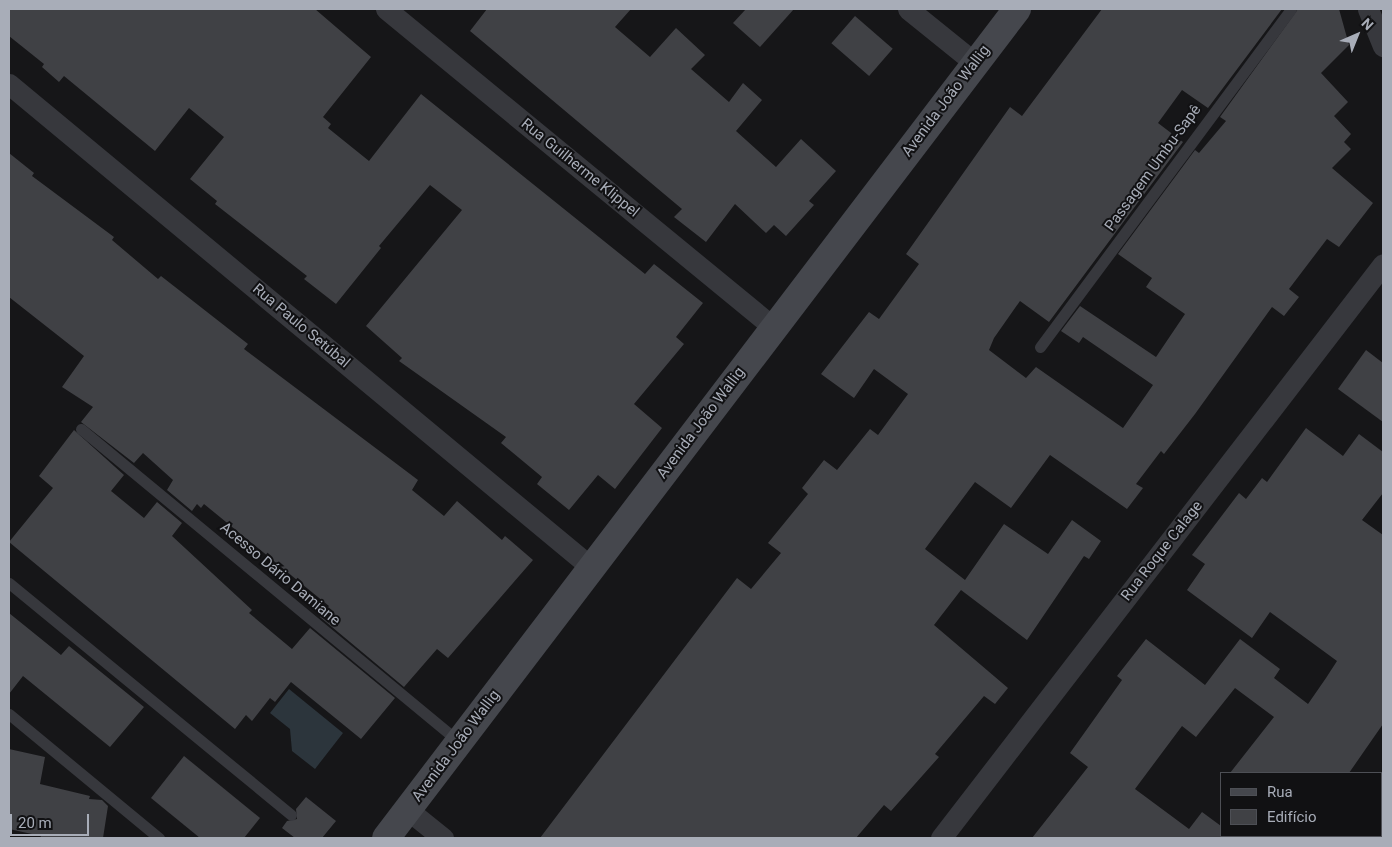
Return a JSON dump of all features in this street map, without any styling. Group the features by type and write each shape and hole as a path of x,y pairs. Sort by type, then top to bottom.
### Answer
{"main road":[{"name":"Avenida João Wallig","path":"386,838 1016,9"}],"street":[{"name":"Rua Guilherme Klippel","path":"386,9 773,327"},
{"path":"908,9 975,63"},
{"path":"1368,9 1383,46"},
{"name":"Rua Paulo Setúbal","path":"9,84 592,568"},
{"name":"Rua Roque Calage","path":"941,838 1383,264"},
{"path":"408,810 444,838"}],"lane":[{"name":"Passagem Umbu-Sapê","path":"1040,346 1291,9"},
{"name":"Acesso Dário Damiane","path":"82,429 459,742"},
{"path":"9,583 291,815"},
{"path":"9,714 160,838"}],"shaded area":[{"path":"289,689 343,733 315,769 292,751 290,729 270,713"}],"building":[{"path":"9,9 315,9 371,57 323,117 331,124 328,128 369,161 421,94 645,274 654,264 703,303 676,337 684,344 634,404 662,428 615,489 598,475 569,510 537,484 542,477 501,443 506,437 399,361 402,358 366,326 462,210 430,185 379,246 381,248 336,304 304,279 307,276 215,204 217,201 190,179 224,137 189,108 155,151 64,76 59,82 42,67 44,64 9,36"},
{"path":"487,9 631,9 615,27 650,57 676,28 705,55 691,69 729,102 743,83 762,100 736,131 776,167 801,139 836,171 809,201 814,205 786,236 774,225 766,233 735,204 706,242 674,217 682,209 470,31"},
{"path":"746,9 794,9 760,47 733,23"},
{"path":"1102,9 1282,9 1208,108 1182,90 1158,123 1183,142 1049,322 1020,301 994,338 989,350 1026,378 1036,367 1123,428 1153,385 1083,337 1079,343 1061,331 1080,306 1156,357 1185,314 1146,287 1152,278 1118,254 1195,150 1199,153 1226,121 1220,117 1298,9 1339,9 1349,45 1321,73 1348,102 1334,116 1351,134 1344,142 1351,149 1332,168 1373,203 1339,247 1327,239 1289,289 1299,297 1284,316 1272,307 1195,414 1164,454 1161,451 1136,484 1143,488 1127,509 1050,455 1011,508 975,482 925,549 965,580 1004,524 1048,554 1072,520 1101,541 1089,559 1084,556 1027,640 961,590 934,625 1008,688 995,704 984,696 935,754 939,757 891,811 884,805 856,838 540,838 737,578 751,589 781,553 768,543 808,494 802,488 824,460 837,470 870,429 878,435 908,394 874,369 854,398 821,374 869,312 879,319 919,264 906,254 1010,107 1022,116"},
{"path":"855,16 893,49 869,76 831,43"},
{"path":"9,153 34,173 32,176 114,237 112,240 158,279 161,276 248,344 244,349 418,480 412,490 444,516 457,501 502,540 505,536 533,560 448,658 437,649 404,687 320,617 329,606 204,504 201,508 197,504 192,511 167,490 173,480 143,453 134,463 81,422 93,407 62,387 84,356 9,297"},
{"path":"1366,350 1383,363 1383,422 1338,389"},
{"path":"1306,428 1343,456 1359,434 1383,452 1383,493 1362,520 1383,535 1383,724 1350,772 1231,772 1274,717 1235,688 1196,737 1182,726 1135,789 1189,829 1202,812 1220,825 1220,837 1237,838 1032,838 1088,767 1070,753 1122,680 1117,676 1146,639 1205,685 1240,639 1280,669 1274,678 1308,704 1326,678 1337,661 1270,612 1252,638 1187,590 1205,564 1192,555 1239,493 1246,499 1262,478 1267,482"},
{"path":"74,430 124,475 111,491 144,518 157,502 182,523 172,536 252,610 249,613 292,649 310,628 395,698 361,739 291,682 275,702 270,698 252,721 246,715 235,729 9,542 53,488 39,476"},
{"path":"9,613 61,655 69,646 144,707 110,747 23,676 9,694"},
{"path":"9,749 45,757 40,784 90,796 89,799 102,800 108,806 103,838 40,838 41,836 9,829"},
{"path":"184,756 260,818 244,838 200,838 151,798"},
{"path":"306,797 336,821 322,838 295,838 282,828 287,821 297,819 296,809"}]}
